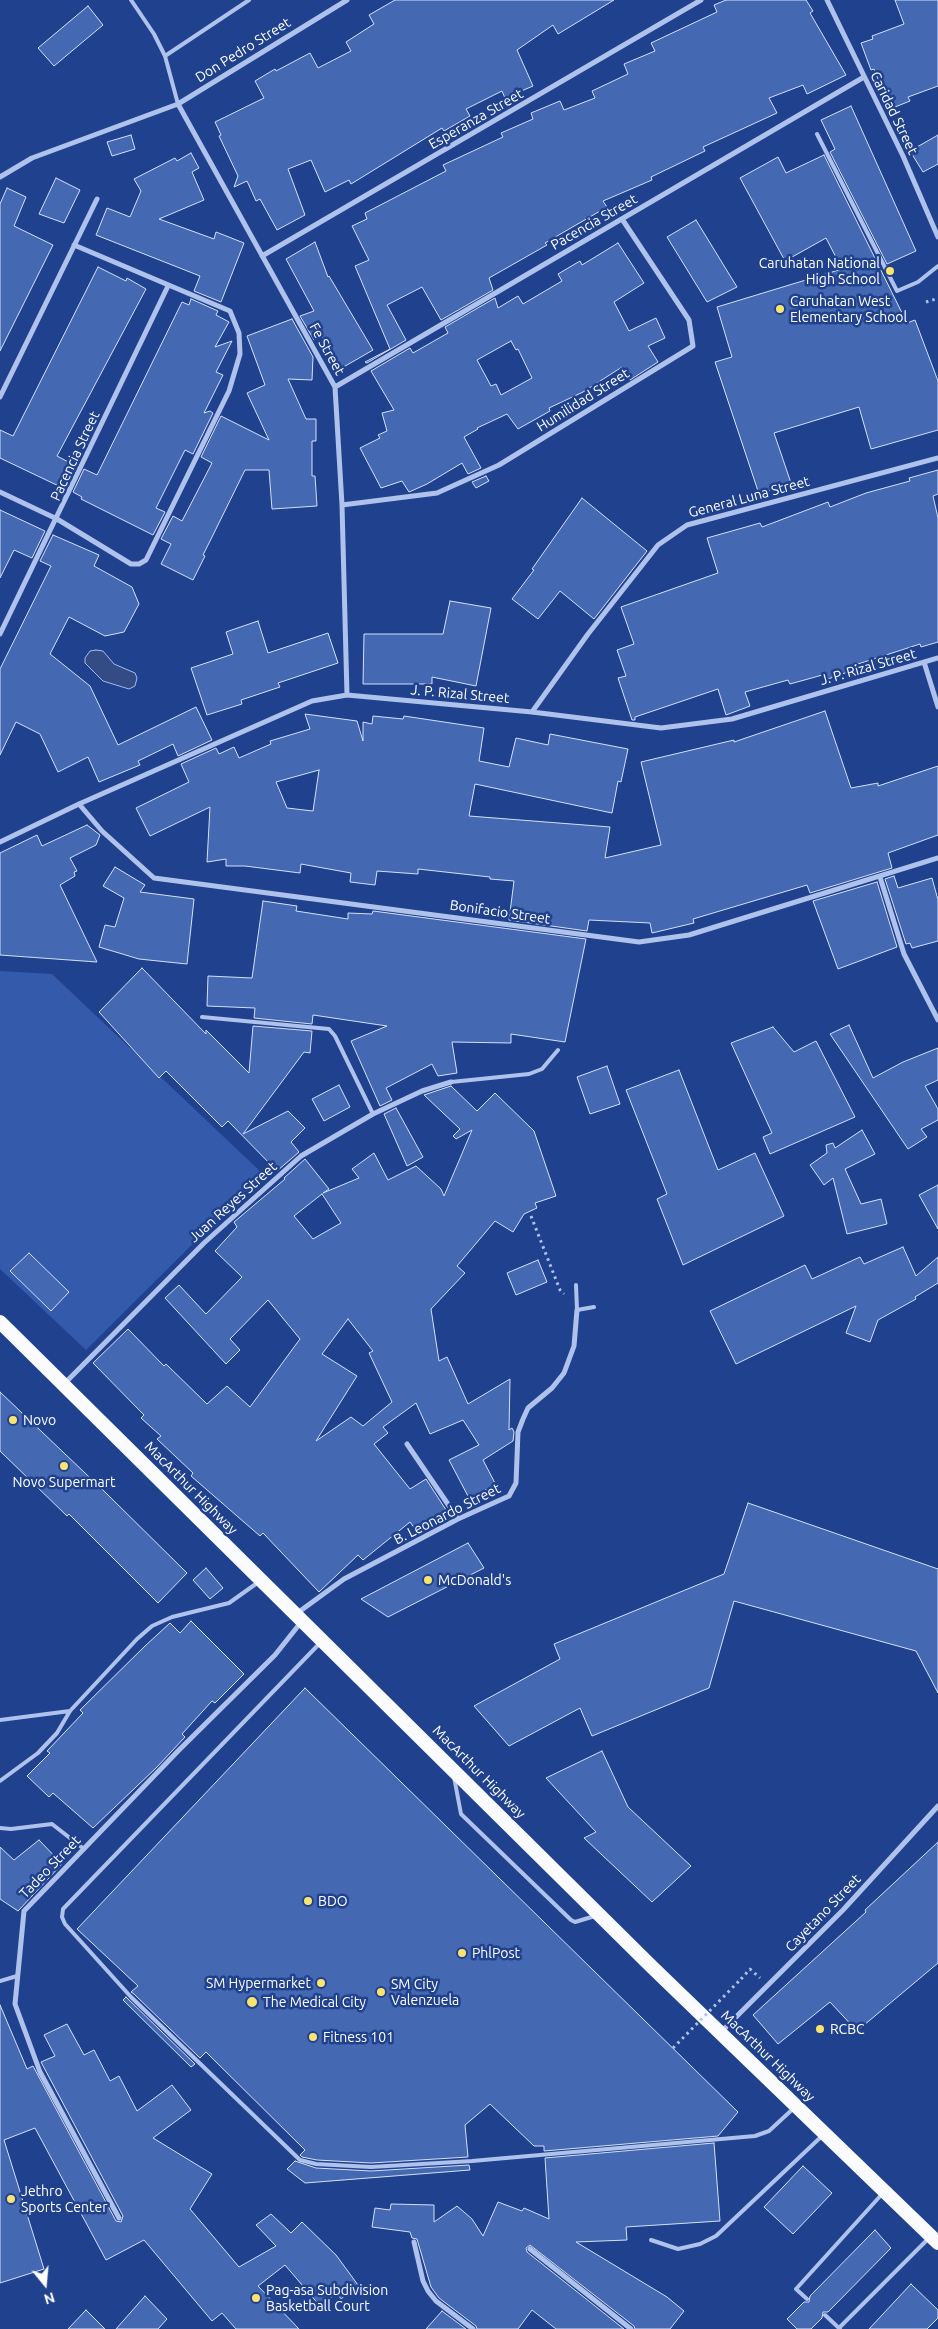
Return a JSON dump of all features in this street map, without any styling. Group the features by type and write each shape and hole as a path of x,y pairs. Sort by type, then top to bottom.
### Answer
{"highway":[{"name":"MacArthur Highway","path":"0,1322 599,1915 935,2239"}],"street":[{"name":"Don Pedro Street","path":"0,178 32,158 178,104 347,0"},
{"name":"Esperanza Street","path":"262,256 701,0"},
{"name":"Caridad Street","path":"827,0 903,156 938,237"},
{"name":"Pacencia Street","path":"335,387 864,77"},
{"name":"Fe Street","path":"178,104 335,387 342,505 347,695"},
{"path":"0,396 96,199"},
{"name":"Humilidad Street","path":"342,505 438,493 500,465 693,346 689,320 622,219"},
{"path":"0,492 57,520 131,564 139,564 146,560 229,391 240,354 239,333 230,311 74,245"},
{"name":"Pacencia Street","path":"0,634 57,520 168,286"},
{"name":"General Luna Street","path":"532,712 588,634 658,546 687,525 938,458"},
{"name":"J. P. Rizal Street","path":"0,842 79,804 312,701 347,695 532,712 661,728 732,719 938,658"},
{"path":"924,662 938,707"},
{"name":"Bonifacio Street","path":"79,804 102,831 154,878 639,942 689,935 938,858"},
{"path":"880,877 904,954 938,1020"},
{"name":"Juan Reyes Street","path":"64,1385 204,1243 301,1156 373,1114 422,1091 451,1082"},
{"name":"B. Leonardo Street","path":"299,1618 344,1579 458,1519 509,1496 514,1488 518,1432 528,1408 552,1388 564,1373 574,1346 577,1310"},
{"path":"407,1444 458,1519"},
{"name":"Tadeo Street","path":"119,2218 40,2072 15,2004 24,1911 275,1655 299,1618"},
{"name":"Cayetano Street","path":"720,2033 843,1910 938,1806"},
{"path":"414,2242 421,2274 428,2291 436,2301 473,2329"},
{"path":"530,2250 631,2329"}],"lane":[{"path":"131,0 154,34 165,56 178,104"},
{"path":"165,56 249,0"},
{"path":"817,134 897,291 918,282 938,266"},
{"path":"202,1017 329,1029 335,1036 373,1114"},
{"path":"451,1082 529,1074 542,1069 558,1050"},
{"path":"576,1285 577,1310 594,1307"},
{"path":"0,1781 38,1753 57,1733 70,1711 137,1639 152,1626 172,1618 229,1603 261,1580"},
{"path":"322,1640 63,1909 62,1917 65,1924 144,2011 300,2160 316,2164 371,2166 472,2161 755,2136 769,2131 796,2106"},
{"path":"0,1720 70,1711"},
{"path":"453,1770 461,1814 571,1920 575,1922 599,1915"},
{"path":"0,1828 11,1829 52,1824 84,1849"},
{"path":"0,1981 18,1976"},
{"path":"651,2240 678,2249 700,2244 716,2236 825,2133"},
{"path":"807,2299 796,2289 885,2191"},
{"path":"825,2315 840,2328 935,2239"}],"path":[{"path":"926,302 936,299"},
{"path":"531,1216 560,1290 577,1310"},
{"path":"673,2048 750,1970"}],"shaded area":[{"path":"90,651 103,651 114,664 135,673 137,678 135,686 129,689 103,681 85,663 85,658"},
{"path":"0,971 52,974 263,1174 86,1350 0,1269"}],"building":[{"path":"395,0 614,0 558,34 553,25 517,50 533,86 505,98 502,91 466,109 470,116 444,131 442,128 351,184 349,180 325,192 311,160 288,169 305,215 277,230 260,199 256,201 247,181 234,187 238,176 219,136 221,135 215,122 264,98 255,81 275,69 276,71 310,53 318,68 351,51 346,42 374,24 369,15"},
{"path":"726,0 806,0 813,11 810,13 846,75 807,94 803,85 769,98 777,113 703,147 705,151 651,177 652,180 603,201 607,207 545,243 547,245 489,278 493,290 441,320 422,287 387,305 406,340 367,363 365,362 390,349 355,266 369,260 352,226 367,219 365,213 446,171 443,165 503,137 501,133 533,119 531,113 560,101 564,110 595,98 592,91 628,74 624,64 655,51 651,43 717,12 714,5"},
{"path":"895,0 938,0 938,86 908,97 910,101 890,109 874,69 871,70 861,43 873,39 872,36 904,24"},
{"path":"88,6 103,25 54,66 38,48"},
{"path":"851,106 916,251 887,264 830,152 835,149 821,120"},
{"path":"131,135 135,149 112,156 107,142"},
{"path":"938,135 938,164 923,172 910,151"},
{"path":"191,153 199,168 192,172 204,200 159,219 214,239 216,232 244,243 221,302 194,291 200,276 96,235 107,208 130,217 141,191 134,179 175,158 177,161"},
{"path":"824,155 907,323 915,320 938,381 938,430 871,449 859,407 774,433 791,483 759,494 715,362 732,357 717,307 842,269 826,238 785,261 740,178 778,157 786,173"},
{"path":"56,178 80,190 64,223 39,214"},
{"path":"7,188 26,197 14,226 53,245 0,351 0,204"},
{"path":"696,220 737,287 707,302 667,237"},
{"path":"315,242 328,277 373,350 340,369 315,325 314,340 300,316 314,311 286,259"},
{"path":"618,243 644,283 614,302 629,331 656,318 665,338 648,346 658,362 630,380 622,367 583,392 549,408 550,411 518,429 507,414 477,428 464,437 481,468 468,474 462,463 427,484 409,492 402,481 381,488 360,448 380,438 378,435 387,431 382,413 394,410 371,371 410,348 413,353 448,333 445,327 495,298 498,308 518,296 523,304 562,281 558,274 580,261 582,265","holes":["511,341 516,350 518,349 532,378 501,395 496,384 491,386 477,360"]},
{"path":"98,267 126,281 127,278 146,289 57,456 76,466 65,489 0,458 0,430 13,436"},
{"path":"191,299 218,311 216,315 229,322 215,347 232,341 216,372 223,375 204,413 210,411 213,413 193,454 185,450 156,508 165,512 153,535 81,499 82,497 73,492 84,469 97,475 182,302 189,305"},
{"path":"292,319 313,357 312,380 288,379 306,419 316,419 316,441 312,441 312,476 315,476 317,506 272,509 269,470 245,470 203,555 205,556 193,580 161,564 171,544 161,539 173,516 182,521 212,463 201,457 221,416 269,440 247,393 265,385 247,336"},
{"path":"938,470 938,494 933,496 938,518 938,642 921,647 920,644 855,665 856,669 828,679 826,674 790,684 788,680 745,692 750,706 726,715 718,689 635,717 635,720 632,720 618,678 626,676 617,650 634,644 621,607 718,573 707,538 760,523 762,527 828,502 830,507 866,493 910,481 909,478"},
{"path":"486,476 489,481 476,488 472,482"},
{"path":"582,498 647,551 594,619 560,591 538,619 512,599 534,570 532,569"},
{"path":"0,510 45,531 32,558 14,550 0,578"},
{"path":"53,535 99,555 94,566 132,587 139,604 124,632 105,636 69,617 50,654 90,686 118,745 196,707 212,740 178,756 173,744 138,761 140,765 99,782 88,757 58,772 40,734 16,722 0,755 0,669 51,566 40,561"},
{"path":"450,601 491,608 476,686 432,677 432,684 363,684 364,634 443,634"},
{"path":"258,621 268,653 328,633 338,663 278,683 280,687 241,700 242,704 207,715 191,668 233,654 226,632"},
{"path":"825,711 851,788 878,783 878,786 938,766 938,835 888,853 892,868 810,893 807,885 693,919 694,923 652,933 650,923 589,920 587,931 509,920 514,881 418,869 418,874 377,871 375,885 350,882 351,873 301,864 300,873 245,866 226,866 226,859 207,862 210,807 150,836 136,808 189,782 181,764 216,748 219,754 234,747 239,758 271,744 270,741 310,729 305,714 357,721 363,741 363,722 372,724 373,716 403,719 404,716 484,728 479,761 509,767 516,738 548,745 550,734 628,749 621,782 618,781 612,813 475,784 469,816 610,827 605,858 661,845 641,762 734,740 734,742","holes":["319,770 313,811 287,808 276,782"]},
{"path":"87,825 100,835 96,845 70,858 77,871 74,872 75,876 60,885 97,962 0,955 0,853 37,835 42,846"},
{"path":"115,867 145,885 140,892 194,899 187,964 139,959 99,947 105,925 115,927 124,898 103,886"},
{"path":"894,876 898,888 932,878 938,900 938,941 912,948 910,943 906,944 885,879"},
{"path":"877,882 897,947 838,969 813,901"},
{"path":"263,901 297,906 296,911 348,919 348,913 372,914 373,911 586,939 565,1042 511,1034 511,1043 452,1042 457,1073 438,1076 432,1064 386,1088 392,1100 380,1106 351,1041 387,1026 313,1015 312,1024 254,1018 255,1008 207,1006 208,976 252,978"},
{"path":"142,968 206,1034 206,1030 249,1073 253,1026 312,1031 310,1053 304,1052 243,1134 288,1111 305,1128 291,1142 299,1152 277,1171 228,1121 222,1127 166,1071 159,1078 99,1012"},
{"path":"849,1025 873,1078 903,1062 938,1048 938,1080 925,1086 938,1109 938,1120 921,1129 927,1137 908,1149 830,1034"},
{"path":"773,1027 794,1052 816,1041 855,1117 770,1154 763,1137 772,1133 731,1043"},
{"path":"607,1066 620,1104 590,1114 577,1077"},
{"path":"679,1070 718,1170 755,1153 784,1216 683,1265 657,1199 667,1194 626,1090"},
{"path":"339,1085 350,1107 324,1121 312,1099"},
{"path":"451,1086 477,1111 495,1093 534,1131 556,1196 535,1203 537,1208 524,1214 513,1232 495,1221 457,1266 465,1273 431,1309 439,1361 447,1357 468,1404 510,1379 509,1430 512,1428 514,1432 513,1441 483,1460 496,1485 469,1498 449,1460 479,1445 463,1420 430,1434 416,1403 383,1427 388,1433 374,1444 410,1489 426,1479 448,1513 418,1533 410,1522 363,1560 358,1555 319,1592 263,1533 260,1536 191,1476 193,1473 157,1439 161,1436 141,1418 144,1415 93,1363 128,1329 164,1366 166,1364 207,1404 227,1386 250,1407 300,1339 268,1300 230,1339 240,1350 226,1364 165,1298 179,1285 206,1314 242,1277 215,1251 237,1227 234,1222 285,1179 305,1159 329,1189 323,1193 359,1178 352,1169 374,1153 388,1180 416,1166 441,1189 444,1196 472,1130 456,1139 453,1136 460,1129 424,1095","holes":["322,1194 341,1223 313,1239 294,1216","348,1319 373,1351 369,1353 392,1402 363,1426 351,1417 316,1441 357,1376 322,1354"]},
{"path":"396,1108 423,1157 407,1166 384,1114"},
{"path":"862,1130 875,1154 845,1169 861,1204 881,1199 887,1224 847,1234 833,1178 824,1185 810,1165 827,1153 826,1145 833,1143 835,1148"},
{"path":"938,1185 938,1229 919,1195"},
{"path":"903,1247 916,1276 938,1257 938,1283 915,1297 916,1299 878,1320 870,1342 846,1333 856,1306 736,1364 710,1311 805,1265 812,1279 860,1257 864,1264"},
{"path":"29,1253 69,1292 51,1311 10,1271"},
{"path":"538,1260 547,1282 516,1295 507,1273"},
{"path":"0,1392 187,1573 158,1603 69,1514 67,1516 0,1451"},
{"path":"748,1503 938,1569 938,1693 916,1651 734,1601 709,1688 592,1736 580,1708 509,1746 474,1706 560,1659 554,1644 724,1574"},
{"name":"McDonald's","path":"468,1543 484,1568 388,1617 361,1599"},
{"path":"206,1568 223,1588 210,1599 193,1580"},
{"path":"191,1621 244,1674 215,1703 212,1701 182,1734 185,1737 157,1767 93,1828 53,1793 49,1797 27,1776 50,1753 47,1751 83,1713 80,1710 145,1646 170,1623 180,1633"},
{"path":"305,1688 738,2112 718,2136 544,2151 544,2146 534,2146 490,2104 465,2125 468,2157 371,2163 317,2160 302,2157 300,2155 305,2150 206,2052 200,2058 131,1992 138,1986 77,1929"},
{"path":"602,1751 628,1807 691,1866 652,1902 584,1838 596,1832 546,1778"},
{"path":"39,1840 62,1864 18,1911 0,1899 0,1847 14,1860"},
{"path":"938,1842 938,1963 857,2031 830,2002 778,2044 753,2015 866,1912 865,1910"},
{"path":"126,1997 195,2064 191,2067 123,2000"},
{"path":"0,2005 27,2069 33,2066 116,2221 121,2222 123,2216 41,2062 55,2056 44,2035 67,2024 84,2055 94,2050 110,2081 119,2076 137,2111 172,2085 191,2110 153,2138 212,2174 190,2209 239,2267 276,2246 256,2225 271,2214 291,2233 302,2222 336,2255 358,2285 341,2299 337,2293 320,2306 285,2265 258,2286 299,2329 236,2329 222,2313 212,2321 144,2240 106,2260 35,2128 4,2140 44,2269 0,2283"},
{"path":"714,2143 720,2221 626,2227 627,2240 576,2242 667,2297 684,2311 670,2329 635,2329 634,2326 530,2245 526,2248 527,2252 624,2329 556,2329 532,2310 518,2329 477,2329 476,2326 439,2298 431,2287 417,2239 412,2238 410,2232 372,2227 375,2208 390,2210 391,2204 434,2205 434,2222 457,2206 472,2219 483,2236 498,2202 522,2211 524,2208 549,2219 545,2158"},
{"path":"295,2161 316,2168 371,2171 469,2165 470,2170 305,2183 287,2169"},
{"path":"803,2166 832,2193 793,2234 764,2207"},
{"path":"875,2230 891,2248 828,2312 823,2312 822,2318 811,2329 797,2329 787,2319 804,2302 809,2302 810,2296"},
{"path":"911,2284 938,2310 938,2318 927,2329 869,2329"},
{"path":"145,2296 167,2319 158,2329 116,2329"},
{"path":"86,2310 105,2329 68,2329"},
{"path":"442,2311 466,2329 426,2329"}],"place":[{"name":"Caruhatan National High School","path":"890,271"},
{"name":"Caruhatan West Elementary School","path":"780,309"},
{"name":"Novo","path":"13,1420"},
{"name":"Novo Supermart","path":"64,1466"},
{"name":"McDonald's","path":"428,1580"},
{"name":"BDO","path":"308,1901"},
{"name":"PhlPost","path":"462,1953"},
{"name":"SM Hypermarket","path":"321,1983"},
{"name":"SM City Valenzuela","path":"381,1992"},
{"name":"The Medical City","path":"252,2002"},
{"name":"RCBC","path":"820,2029"},
{"name":"Fitness 101","path":"313,2037"},
{"name":"Jethro Sports Center","path":"11,2199"},
{"name":"Pag-asa Subdivision Basketball Court","path":"256,2298"}]}
